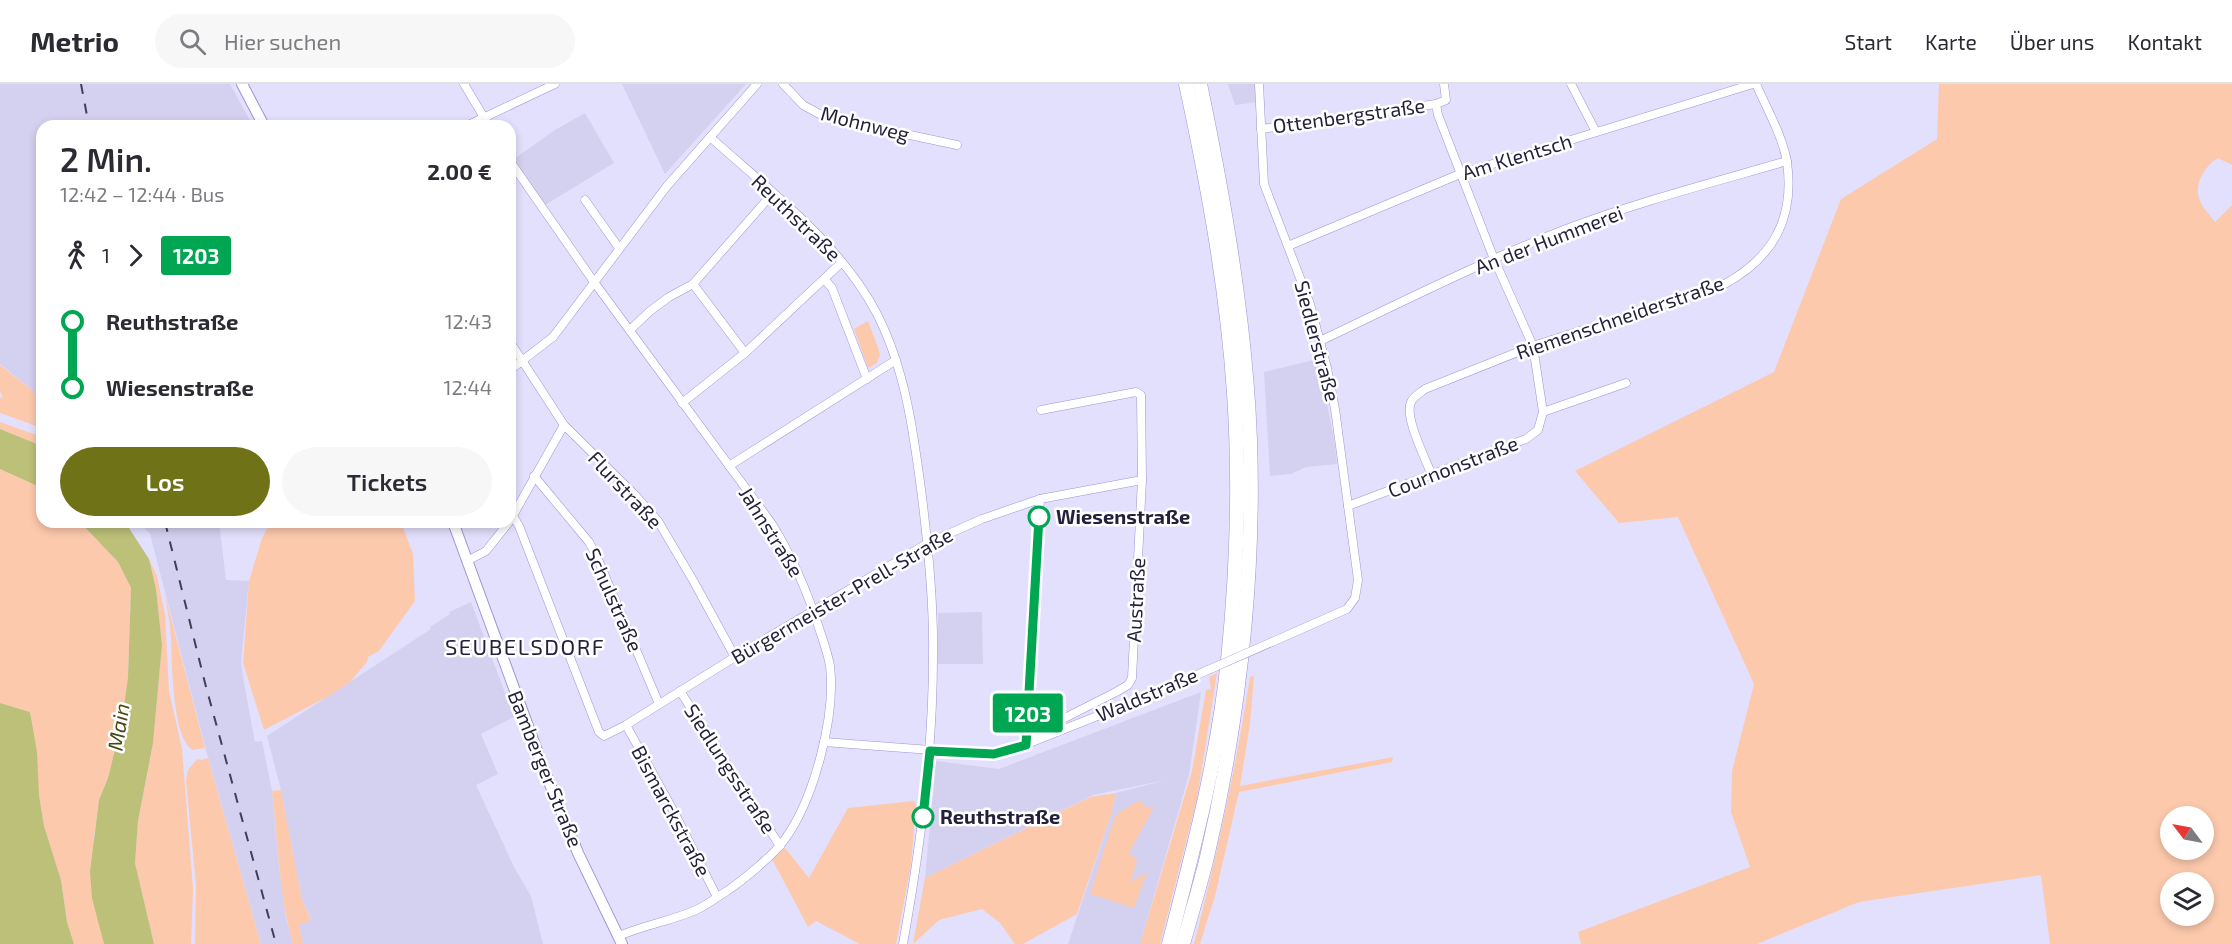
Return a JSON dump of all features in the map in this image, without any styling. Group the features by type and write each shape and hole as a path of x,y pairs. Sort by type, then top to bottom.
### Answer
{"highway":[{"path":"1169,944 1213,762 1228,661 1235,528 1234,405 1228,332 1211,209 1186,84"},
{"path":"1183,944 1207,857 1226,760 1241,663 1249,526 1248,390 1242,329 1225,205 1200,84"}],"street":[{"path":"242,84 261,120"},
{"path":"464,84 485,120"},
{"path":"490,120 555,84"},
{"path":"516,366 553,337 666,186 757,84"},
{"name":"Mohnweg","path":"783,84 803,105 825,117 957,145"},
{"name":"Siedlerstraße","path":"1259,84 1264,184 1310,304 1335,409 1358,580 1357,593 1353,602"},
{"name":"Ottenbergstraße","path":"1262,129 1436,104 1446,100 1444,84"},
{"path":"1571,84 1596,132"},
{"name":"Am Klentsch","path":"1288,246 1460,174 1755,84"},
{"name":"Riemenschneiderstraße","path":"1432,476 1409,416 1411,403 1416,395 1425,389 1533,345 1723,285 1754,266 1768,249 1781,227 1787,198 1787,161 1755,84"},
{"path":"1436,104 1460,174 1494,259 1533,345 1543,412 1626,383"},
{"name":"Reuthstraße","path":"710,137 813,230 842,262 876,313 896,360 908,404 928,543 933,656 930,751 917,864 903,944"},
{"name":"An der Hummerei","path":"1320,340 1494,259 1562,231 1664,196 1787,161"},
{"name":"Jahnstraße","path":"516,177 772,524 790,553 813,610 830,664 830,711 824,742 799,815 780,846 729,889 697,909 621,940"},
{"path":"630,330 669,297 693,284 773,193"},
{"path":"585,200 619,248"},
{"path":"682,403 745,353 842,262"},
{"path":"825,280 832,288 867,379"},
{"path":"693,284 745,353"},
{"name":"Flurstraße","path":"516,351 564,425 658,521 735,657"},
{"path":"729,466 896,360"},
{"name":"Austraße","path":"1026,745 1042,729 1116,692 1128,685 1132,678 1142,480 1141,395 1136,392 1041,410"},
{"name":"Cournonstraße","path":"1348,506 1526,439 1538,430 1543,412"},
{"path":"516,510 564,425"},
{"name":"Schulstraße","path":"534,477 589,542 659,704"},
{"name":"Bürgermeister-Prell-Straße","path":"516,523 519,526 599,732 604,736 626,725 735,657 928,543 982,519 1040,499 1142,480"},
{"path":"1026,745 1040,499"},
{"name":"Bamberger Straße","path":"455,528 510,680 578,854 621,940"},
{"path":"467,561 486,552 504,528"},
{"name":"Waldstraße","path":"824,742 994,754 1026,745 1272,642 1338,614 1353,602"},
{"name":"Siedlungsstraße","path":"680,691 780,846"},
{"name":"Bismarckstraße","path":"626,725 717,897"}],"shaded area":[{"path":"0,84 230,84 250,120 36,120 36,393 0,364"},
{"path":"622,84 746,84 665,174"},
{"path":"1228,84 1262,84 1264,101 1235,105"},
{"path":"1939,84 2232,84 2232,165 2218,158 2214,161 2202,175 2198,192 2202,204 2215,222 2232,205 2232,944 2050,944 2041,875 1859,902 1757,944 1581,944 1578,932 1750,867 1731,812 1732,771 1754,684 1678,517 1619,523 1575,471 1774,372 1841,199 1937,139"},
{"path":"585,113 614,163 545,205 516,162 516,158 555,130"},
{"path":"868,321 880,355 877,363 868,368 854,329"},
{"path":"1318,359 1337,464 1306,467 1291,474 1270,476 1264,372"},
{"path":"0,365 36,393 36,426 0,413 0,398 3,397 0,392"},
{"path":"0,422 36,435 36,444 0,429"},
{"path":"0,429 36,444 36,485 0,469"},
{"path":"0,469 36,485 36,528 86,528 118,562 131,588 128,677 122,721 108,778 99,800 94,837 104,944 74,944 67,922 61,880 44,826 30,712 0,703"},
{"path":"86,528 129,528 149,559 156,589 162,645 153,743 138,821 135,863 154,944 104,944 92,898 90,872 99,800 108,778 122,721 128,677 131,588 118,562"},
{"path":"144,528 220,528 226,580 249,581 241,662 255,742 262,741 272,791 286,918 293,944 261,944 206,750 150,534"},
{"path":"268,528 403,528 413,554 415,601 379,651 368,657 367,662 350,682 329,696 264,730 243,663 249,581 262,538"},
{"path":"149,559 157,576 165,615 169,691 182,749 193,889 191,944 154,944 135,863 138,821 153,743 162,645 156,589"},
{"path":"164,591 205,748 193,750 186,743 181,731 174,698 171,631"},
{"path":"471,602 514,717 481,734 498,774 476,785 515,869 531,896 543,944 303,944 299,925 311,919 302,900 281,790 267,736 431,629 430,627 450,614 449,612"},
{"path":"982,612 983,664 938,664 938,613"},
{"path":"1217,673 1197,799 1160,944 1140,944 1192,771 1206,690 1211,689 1209,677"},
{"path":"1254,676 1250,724 1240,786 1393,757 1392,762 1239,792 1215,896 1200,944 1194,944 1225,811 1250,677"},
{"path":"1201,692 1189,775 1140,944 1068,944 1111,815 1116,793 1166,780 1093,795 925,878 936,761 999,769"},
{"path":"0,703 30,712 37,752 39,795 44,826 61,880 67,922 74,944 0,944"},
{"path":"208,758 261,944 195,944 196,885 186,780 188,770 197,759"},
{"path":"281,790 302,900 311,920 299,925 303,944 293,944 282,887 272,791"},
{"path":"1116,793 1111,815 1077,914 1023,944 1015,944 1000,923 982,909 939,920 913,944 925,878 1090,797"},
{"path":"1140,800 1145,807 1154,807 1129,853 1137,860 1131,882 1147,872 1134,908 1090,894 1114,819 1118,813"},
{"path":"914,801 916,804 911,865 896,944 860,944 816,921 808,927 772,859 785,848 809,878 848,808"}],"railway":[{"path":"81,84 88,120"},
{"path":"166,528 205,683 276,944"}],"bus line":[{"name":"1203","path":"923,817 930,751 994,754 1026,745 1039,517"}],"place":[{"name":"Wiesenstraße","path":"1039,517"},
{"name":"Reuthstraße","path":"923,817"}],"district":[{"name":"SEUBELSDORF","path":"525,647"}],"water label":[{"name":"Main","path":"119,727"}]}
